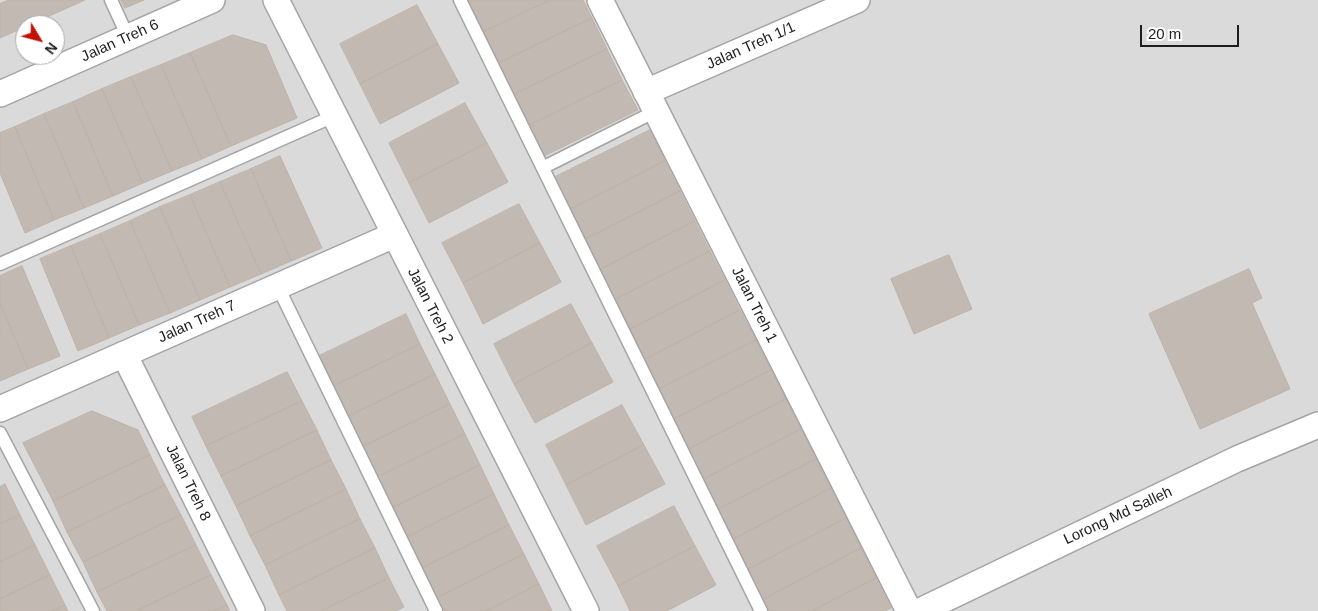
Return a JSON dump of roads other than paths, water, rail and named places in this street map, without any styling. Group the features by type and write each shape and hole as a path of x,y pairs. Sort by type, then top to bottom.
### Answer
{"street":[{"name":"Jalan Treh 6","path":"0,94 212,0"},
{"name":"Jalan Treh 2","path":"276,0 586,611"},
{"name":"Jalan Treh 1","path":"600,0 909,611"},
{"name":"Jalan Treh 1/1","path":"651,101 857,0"},
{"name":"Jalan Treh 7","path":"0,410 394,235"},
{"name":"Jalan Treh 8","path":"124,354 252,611"},
{"name":"Lorong Md Salleh","path":"920,611 1237,459 1318,425"}],"lane":[{"path":"111,0 128,37"},
{"path":"460,0 544,167 761,611"},
{"path":"544,167 651,101"},
{"path":"0,264 334,116"},
{"path":"278,287 436,611"},
{"path":"0,433 93,611"}]}
